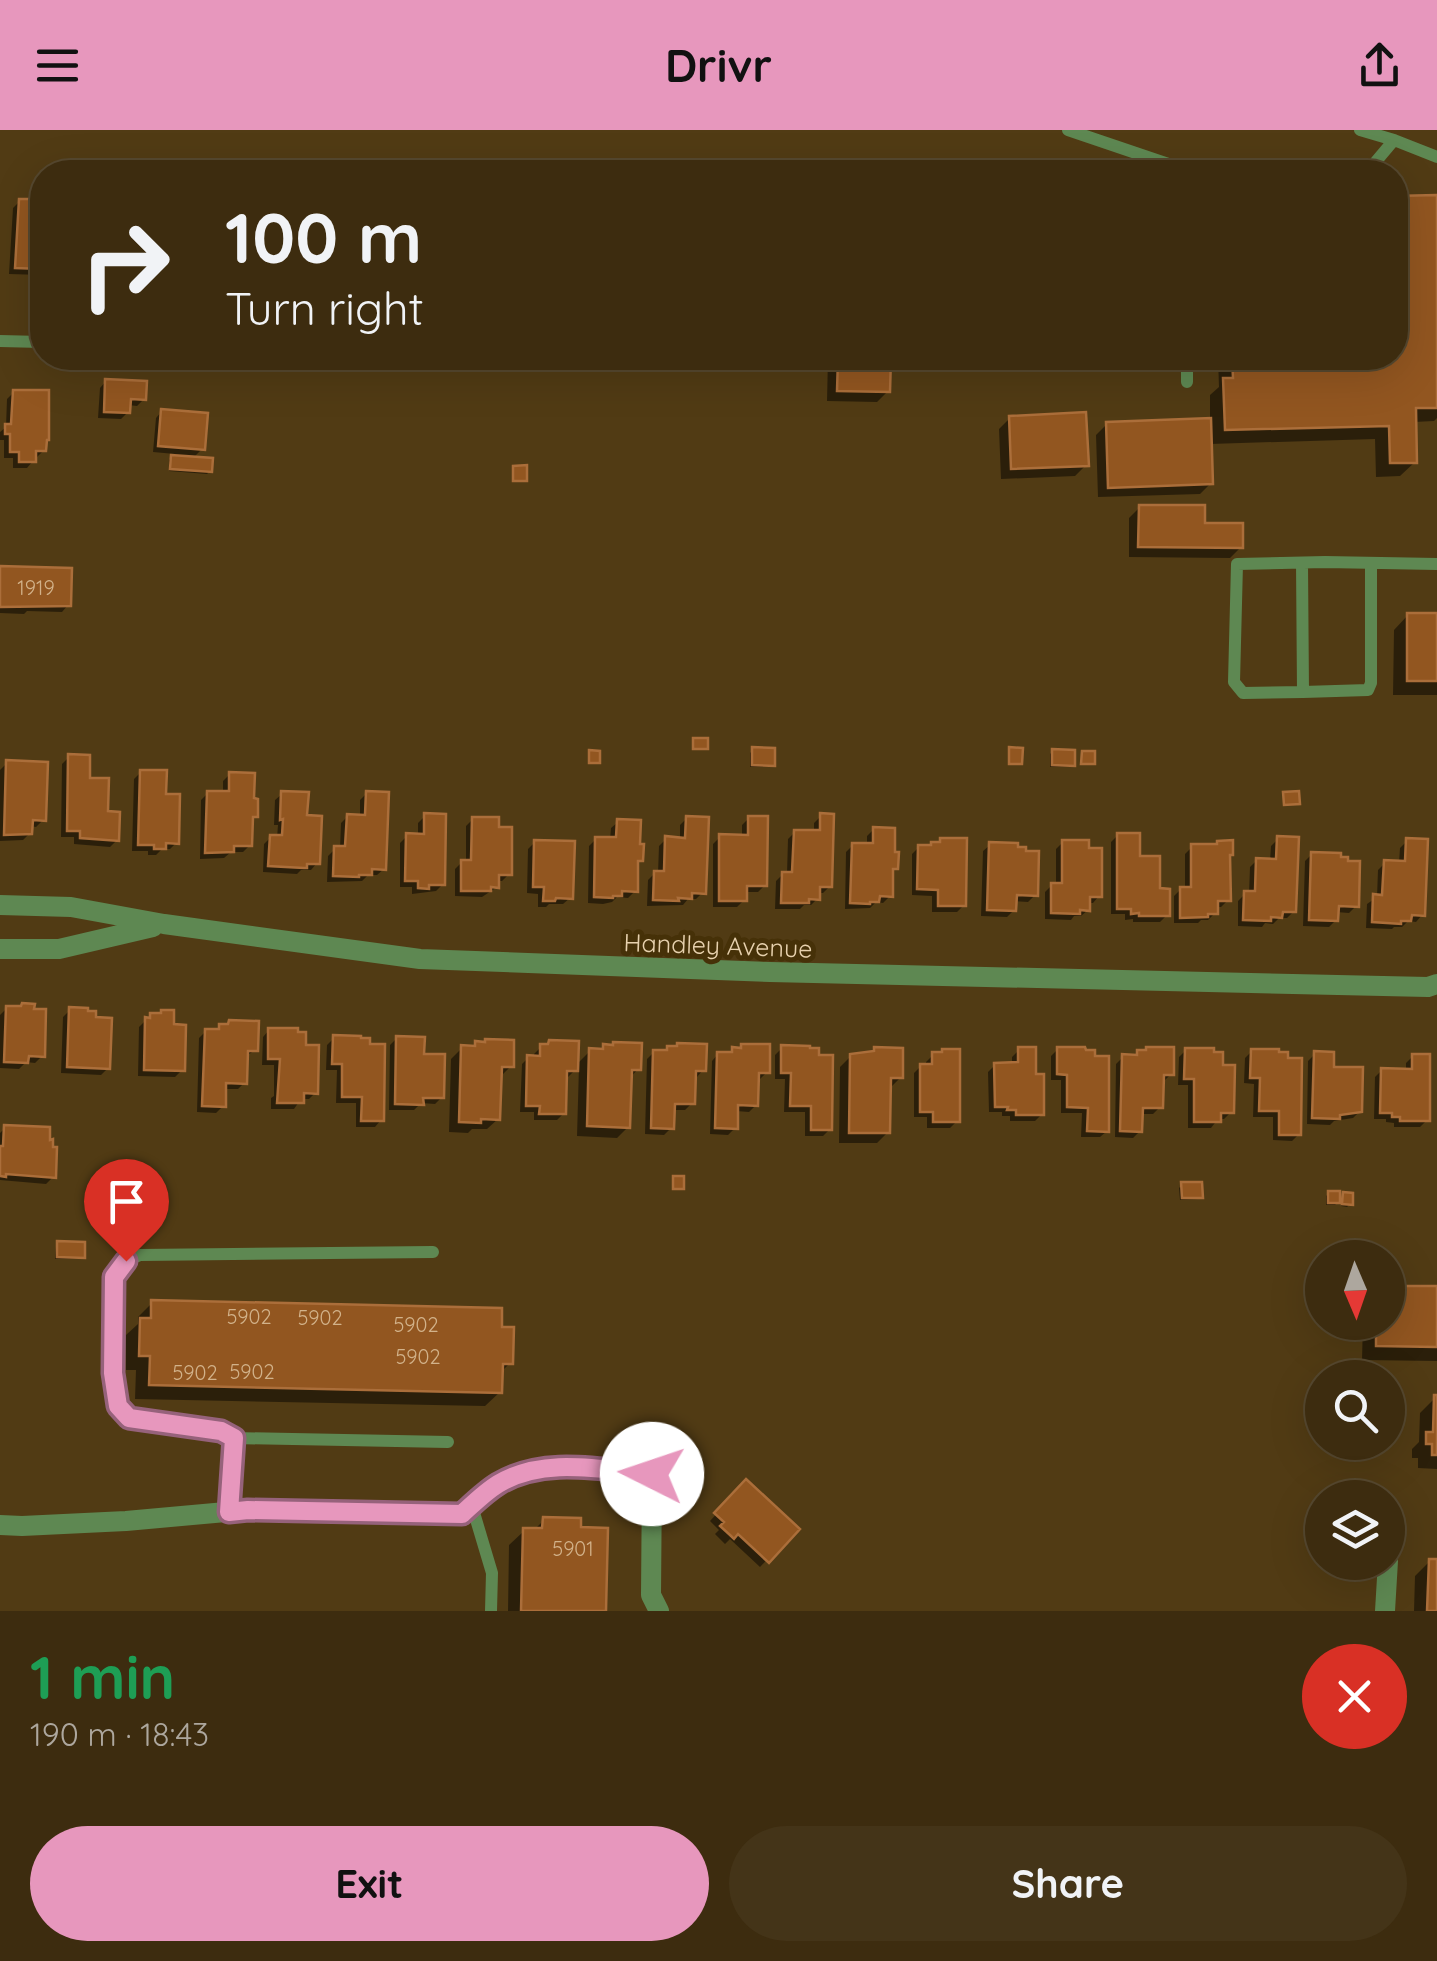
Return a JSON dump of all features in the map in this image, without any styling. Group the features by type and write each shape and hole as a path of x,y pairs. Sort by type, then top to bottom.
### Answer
{"street":[{"name":"Handley Avenue","path":"0,905 71,907 164,924 420,959 790,973 1428,987 1437,984"},
{"path":"0,949 58,949 164,924"},
{"path":"0,1526 126,1521 248,1510 462,1514 498,1484 553,1466 652,1474 651,1595 659,1611"},
{"path":"1385,1611 1387,1580"}],"lane":[{"path":"1068,130 1154,160"},
{"path":"1360,130 1437,157"},
{"path":"1377,160 1394,140"},
{"path":"0,340 30,341"},
{"path":"1187,370 1187,382"},
{"path":"1371,563 1368,690 1243,693 1234,682 1237,564 1302,563 1371,563 1437,564"},
{"path":"1302,563 1303,692"},
{"path":"433,1252 140,1255 126,1261 114,1277 113,1373 118,1406 129,1418 221,1431 234,1438 448,1442"},
{"path":"229,1512 234,1438"},
{"path":"472,1506 492,1573 491,1611"}],"building":[{"path":"1437,195 1437,408 1416,408 1417,463 1390,463 1389,426 1225,430 1223,378 1233,378 1233,370 1408,370 1408,196"},
{"path":"19,199 30,199 30,269 15,268"},
{"path":"838,370 891,370 890,392 837,391"},
{"path":"105,379 147,381 146,400 131,399 130,413 104,412"},
{"path":"13,390 49,390 49,440 46,451 36,451 36,462 19,462 19,452 10,452 10,434 5,434 5,424 11,424"},
{"path":"161,409 208,413 205,450 158,446"},
{"path":"1086,412 1089,466 1011,469 1009,416"},
{"path":"1211,418 1213,484 1108,488 1106,422"},
{"path":"171,455 213,458 212,472 170,469"},
{"path":"527,465 527,481 513,481 513,466"},
{"path":"1139,505 1205,505 1205,523 1243,523 1243,548 1138,547"},
{"path":"0,566 72,568 71,606 0,607"},
{"path":"1407,613 1437,613 1437,681 1407,681"},
{"path":"693,738 708,738 708,749 693,749"},
{"path":"752,747 775,748 775,766 752,765"},
{"path":"1009,747 1023,748 1022,764 1009,764"},
{"path":"1052,749 1075,750 1075,766 1052,765"},
{"path":"589,750 600,751 600,763 589,763"},
{"path":"1082,751 1095,751 1095,764 1081,764"},
{"path":"68,754 90,755 90,778 109,778 108,811 120,812 119,841 80,838 80,831 67,831"},
{"path":"6,760 48,762 46,821 33,820 32,834 4,835"},
{"path":"140,770 167,770 166,794 180,794 179,844 166,843 166,849 138,845"},
{"path":"229,772 255,773 258,817 253,817 252,846 234,846 234,852 205,853 207,791 229,791"},
{"path":"281,791 309,792 307,815 322,816 320,864 307,864 307,868 268,866 270,835 282,835"},
{"path":"366,791 389,792 386,870 372,869 372,875 359,877 333,876 334,846 345,846 347,814 365,815"},
{"path":"1299,791 1300,804 1284,805 1283,792"},
{"path":"424,813 446,814 445,885 429,885 429,889 418,888 418,881 405,881 406,833 424,834"},
{"path":"820,813 834,814 832,887 820,887 820,900 781,903 782,872 792,872 794,830 820,830"},
{"path":"686,816 709,817 706,894 692,893 692,899 678,898 679,901 653,900 654,871 664,871 665,836 685,838"},
{"path":"748,816 768,816 767,886 747,886 747,901 719,901 719,834 748,835"},
{"path":"472,817 499,817 499,827 512,827 512,875 499,875 499,888 491,887 491,891 461,891 461,860 471,860"},
{"path":"617,819 641,820 640,844 644,844 643,861 638,861 638,892 622,891 622,896 613,898 594,897 595,837 616,837"},
{"path":"873,827 895,828 895,852 899,852 898,869 893,869 893,897 880,896 879,902 870,904 850,903 852,843 873,843"},
{"path":"1117,833 1140,833 1140,856 1160,856 1160,888 1170,889 1170,916 1139,916 1131,914 1131,909 1117,909"},
{"path":"1277,836 1299,837 1296,912 1283,912 1282,918 1271,917 1271,921 1243,920 1244,891 1255,891 1256,858 1276,859"},
{"path":"940,838 967,838 966,906 938,906 938,890 917,889 918,845 931,845 940,842"},
{"path":"1406,838 1428,839 1425,916 1412,915 1411,921 1401,924 1372,922 1373,894 1382,895 1384,860 1405,861"},
{"path":"534,840 575,841 573,899 543,901 544,887 533,887"},
{"path":"1062,840 1089,840 1089,848 1102,848 1102,897 1090,897 1090,911 1051,913 1051,883 1062,883"},
{"path":"1233,840 1231,901 1218,901 1218,914 1180,918 1180,887 1191,887 1191,844"},
{"path":"989,842 1018,843 1026,851 1039,851 1038,896 1017,895 1016,911 987,910"},
{"path":"1311,852 1341,853 1348,861 1360,861 1359,907 1339,906 1338,921 1309,920"},
{"path":"22,1003 46,1009 45,1057 29,1056 28,1063 4,1062 6,1006"},
{"path":"69,1007 88,1008 96,1011 96,1017 112,1018 110,1069 67,1067"},
{"path":"161,1010 174,1010 174,1024 186,1025 185,1071 144,1070 145,1017"},
{"path":"229,1020 259,1021 258,1051 248,1051 247,1084 226,1083 226,1107 202,1106 205,1029 219,1029 219,1024 228,1024"},
{"path":"268,1028 298,1028 298,1032 306,1032 306,1045 319,1045 318,1094 304,1093 304,1103 277,1103 280,1059 268,1059"},
{"path":"333,1035 361,1036 370,1038 370,1044 385,1044 384,1121 361,1121 362,1097 342,1097 342,1064 332,1064"},
{"path":"396,1036 425,1037 424,1054 445,1054 444,1098 423,1098 424,1105 395,1104"},
{"path":"514,1040 514,1067 502,1067 500,1120 459,1122 461,1045 475,1046 475,1041"},
{"path":"549,1040 579,1041 578,1071 567,1071 566,1114 539,1114 540,1106 526,1106 527,1055 540,1056 540,1044 548,1044"},
{"path":"642,1043 641,1070 632,1070 630,1128 587,1126 589,1048 603,1049 603,1044"},
{"path":"707,1044 706,1071 696,1071 695,1104 675,1104 674,1129 651,1128 653,1050 667,1050 667,1046"},
{"path":"741,1044 770,1044 770,1073 759,1073 758,1106 738,1105 738,1129 715,1128 717,1052 732,1052 732,1047 741,1048"},
{"path":"781,1045 810,1046 819,1048 819,1055 833,1055 832,1130 811,1130 811,1106 790,1106 791,1073 781,1073"},
{"path":"874,1047 903,1048 903,1078 891,1078 890,1133 849,1133 850,1054 874,1051"},
{"path":"1018,1047 1036,1047 1036,1074 1044,1074 1044,1115 1016,1115 1016,1110 995,1107 994,1063 1018,1062"},
{"path":"1057,1047 1085,1047 1095,1050 1095,1056 1109,1056 1109,1132 1087,1131 1088,1108 1067,1107 1067,1075 1057,1074"},
{"path":"1174,1047 1174,1075 1164,1075 1163,1108 1143,1108 1142,1132 1120,1131 1122,1054 1137,1055 1137,1050"},
{"path":"1185,1048 1214,1048 1214,1052 1223,1052 1223,1065 1235,1065 1234,1113 1221,1113 1221,1122 1194,1122 1194,1079 1184,1079"},
{"path":"960,1049 960,1122 933,1122 933,1112 920,1112 920,1064 932,1064 932,1052"},
{"path":"1251,1049 1279,1049 1288,1052 1288,1058 1302,1058 1301,1135 1279,1135 1279,1111 1259,1111 1260,1078 1250,1078"},
{"path":"1314,1051 1334,1052 1334,1067 1363,1067 1362,1112 1340,1115 1340,1119 1312,1118"},
{"path":"1412,1054 1430,1054 1430,1121 1400,1121 1392,1113 1380,1113 1381,1068 1412,1069"},
{"path":"4,1125 50,1127 50,1140 57,1147 56,1178 0,1176"},
{"path":"673,1176 684,1176 684,1189 673,1189"},
{"path":"1181,1182 1202,1182 1203,1198 1182,1198"},
{"path":"1328,1191 1340,1191 1340,1203 1328,1203"},
{"path":"1343,1192 1353,1193 1353,1205 1342,1204"},
{"path":"57,1241 85,1242 85,1258 57,1257"},
{"path":"1405,1286 1437,1286 1437,1347 1376,1346 1376,1340 1405,1340"},
{"path":"151,1300 502,1308 502,1327 514,1327 513,1364 503,1364 502,1393 149,1385 150,1356 139,1356 140,1318 151,1318"},
{"path":"1434,1395 1437,1455 1432,1455 1432,1444 1426,1444 1426,1432 1433,1432"},
{"path":"746,1479 800,1529 769,1563 738,1534 734,1539 720,1526 724,1522 714,1513"},
{"path":"543,1517 581,1518 581,1527 608,1528 606,1611 521,1611 523,1528 542,1528"},
{"path":"1429,1559 1437,1559 1437,1611 1427,1611"}],"route":[{"path":"126,1261 114,1277 113,1373 118,1406 129,1418 221,1431 234,1438 229,1512 462,1514 498,1484 553,1466 652,1474"}]}
